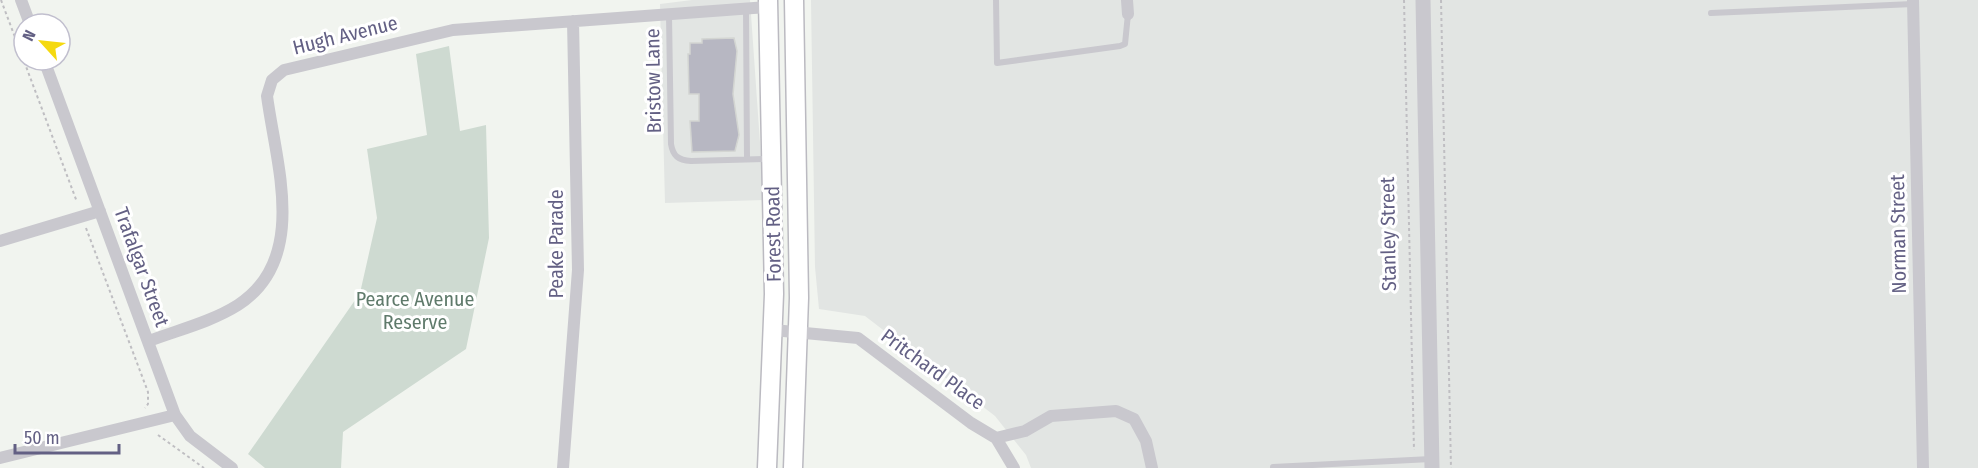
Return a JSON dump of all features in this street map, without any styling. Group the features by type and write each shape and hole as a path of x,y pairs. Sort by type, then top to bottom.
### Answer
{"main road":[{"name":"Forest Road","path":"793,468 799,259 794,0"},
{"name":"Forest Road","path":"767,468 773,330 768,3"}],"street":[{"path":"1127,0 1128,14"},
{"name":"Stanley Street","path":"1422,0 1432,463"},
{"name":"Norman Street","path":"1913,2 1923,468"},
{"name":"Hugh Avenue","path":"149,341 213,318 240,304 262,281 276,257 282,232 283,205 267,96 272,80 277,74 291,68 453,30 746,9 768,3"},
{"name":"Peake Parade","path":"563,468 578,270 573,21"},
{"name":"Trafalgar Street","path":"48,72 175,415 190,436 232,468"},
{"path":"0,241 100,211"},
{"name":"Pritchard Place","path":"773,330 858,338 971,423 996,438 1014,468"},
{"path":"996,438 1025,431 1051,416 1116,411 1134,419 1146,441 1152,468"},
{"path":"0,458 175,415"}],"lane":[{"path":"996,0 997,63 1120,46 1125,44 1128,14"},
{"path":"1711,13 1913,2"},
{"path":"746,9 747,159"},
{"name":"Bristow Lane","path":"669,15 671,144 674,155 684,160 771,159"},
{"path":"1273,467 1432,463"}],"path":[{"path":"2,0 76,201"},
{"name":"Stanley Street","path":"1404,0 1414,457"},
{"path":"1441,0 1450,468"},
{"path":"86,226 148,392 148,404 142,410"},
{"path":"158,435 204,468"}],"shaded area":[{"path":"692,0 750,0 764,200 665,203 660,4"},
{"path":"811,0 1978,0 1978,468 1031,468 1026,455 995,416 865,316 819,309 815,267"}],"green space":[{"name":"Pearce Avenue Reserve","path":"449,46 460,131 486,125 489,238 466,349 343,432 341,468 265,468 248,454 360,293 377,218 367,149 427,135 416,54"}],"building":[{"path":"734,38 737,51 733,94 739,135 735,151 692,152 690,121 699,121 699,94 689,94 690,43 702,43 702,39"}]}
